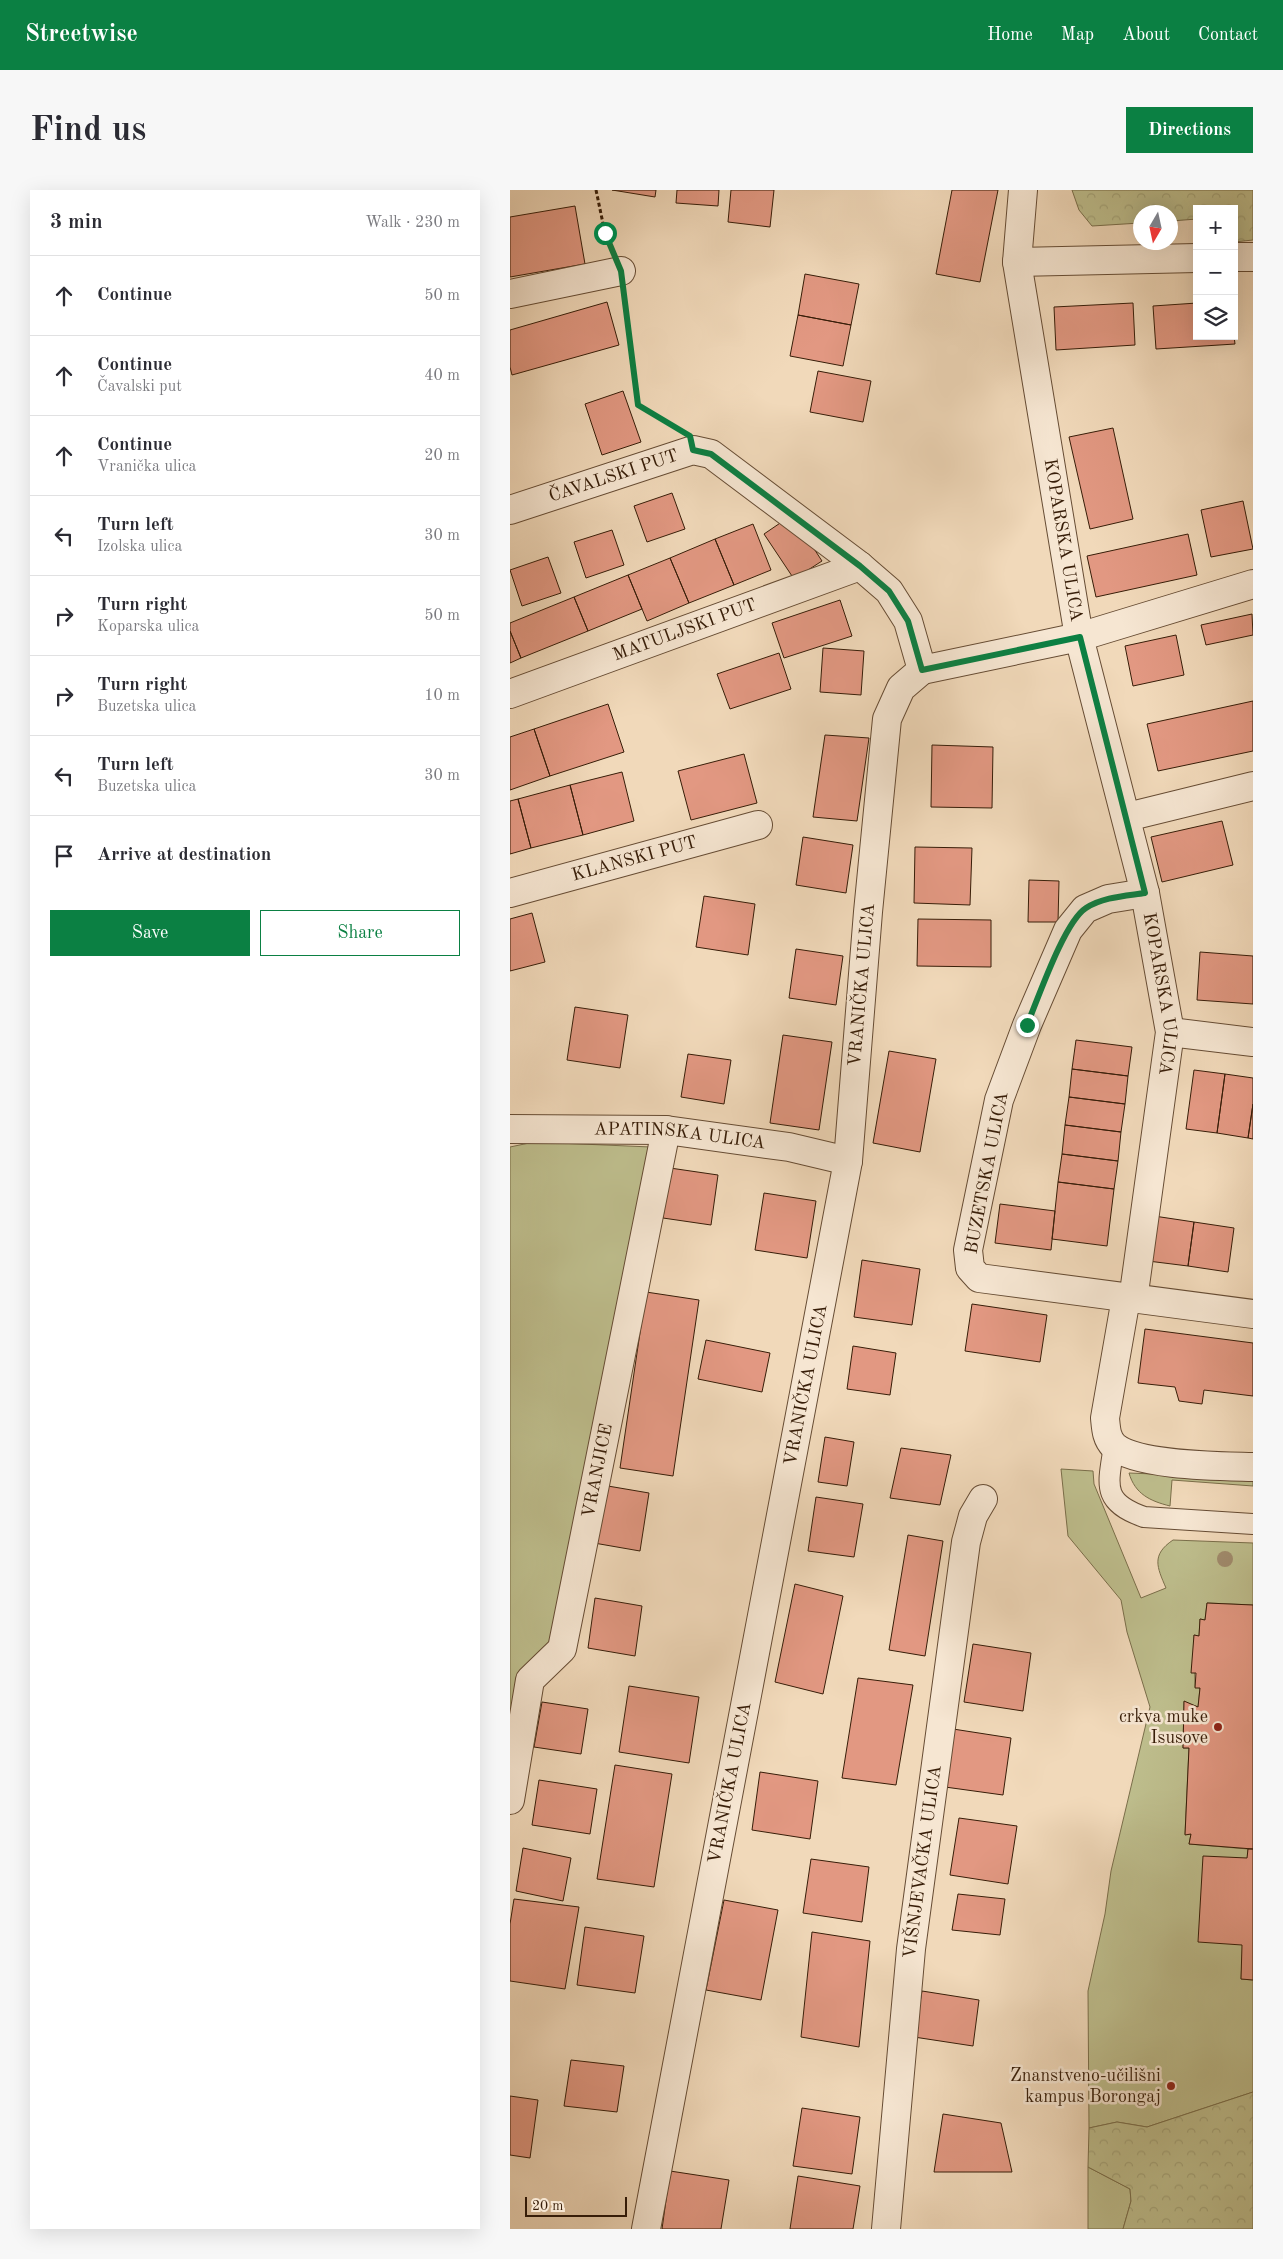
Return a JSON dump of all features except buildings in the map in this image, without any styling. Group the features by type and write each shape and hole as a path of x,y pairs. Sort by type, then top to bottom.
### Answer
{"street":[{"name":"KOPARSKA ULICA","path":"1023,190 1017,262 1080,637 1145,893 1170,1032 1130,1299"},
{"path":"1238,257 1253,257"},
{"path":"1017,262 1193,258"},
{"path":"510,294 621,271"},
{"name":"ČAVALSKI PUT","path":"510,510 693,450 711,454 860,566"},
{"path":"860,566 889,591 908,621 922,670 1080,637 1253,584"},
{"name":"MATULJSKI PUT","path":"510,694 860,566"},
{"name":"VRANIČKA ULICA","path":"646,2229 848,1161 869,893 886,719 901,688 922,670"},
{"path":"1127,817 1253,786"},
{"name":"KLANSKI PUT","path":"510,893 758,825"},
{"name":"BUZETSKA ULICA","path":"1145,893 1108,899 1084,909 1068,930 1027,1025 998,1100 968,1250 970,1268 979,1278 1253,1314"},
{"path":"1170,1032 1253,1042"},
{"name":"APATINSKA ULICA","path":"510,1129 666,1130 789,1148 848,1161"},
{"name":"VRANJICE","path":"510,1800 530,1680 562,1649 666,1130"},
{"path":"1130,1299 1105,1418 1107,1435 1114,1446 1129,1455 1150,1459 1253,1467"},
{"name":"VIŠNJEVAČKA ULICA","path":"886,2229 910,1949 966,1542 973,1516 983,1499"}],"lane":[{"path":"1114,1446 1109,1490 1116,1502 1130,1512 1144,1518 1253,1524"}],"path":[{"path":"596,190 605,233 621,271 638,405 690,436 693,450"}],"green space":[{"path":"1072,190 1253,190 1253,240 1238,242 1238,205 1193,205 1193,219 1178,220 1178,205 1133,205 1133,223 1092,226 1079,210"},
{"path":"534,1142 651,1147 556,1642 510,1749 510,1147"},
{"path":"1061,1469 1093,1471 1094,1484 1141,1598 1166,1588 1158,1568 1158,1562 1161,1551 1173,1540 1253,1543 1253,1605 1207,1603 1205,1620 1200,1619 1199,1636 1194,1635 1195,1687 1200,1688 1198,1707 1184,1702 1183,1748 1189,1748 1185,1834 1191,1834 1189,1844 1248,1849 1241,1979 1253,1980 1253,2092 1147,2127 1117,2122 1089,2128 1088,1991 1105,1914 1111,1871 1150,1707 1127,1632 1121,1600 1068,1536"},
{"path":"1129,1473 1253,1478 1253,1486 1172,1480 1170,1506 1144,1496 1135,1486"},
{"path":"1253,2092 1253,2229 1123,2229 1131,2201 1130,2189 1088,2167 1089,2128 1117,2122 1147,2127"},
{"path":"1088,2167 1130,2189 1131,2201 1123,2229 1088,2229"}],"place":[{"name":"crkva muke Isusove","path":"1218,1727"},
{"name":"Znanstveno-učilišni kampus Borongaj","path":"1171,2086"}],"route":[{"path":"605,233 621,271 638,405 690,436 693,450 711,454 860,566 889,591 908,621 922,670 1080,637 1145,893 1108,899 1084,909 1068,930 1027,1025"}]}
